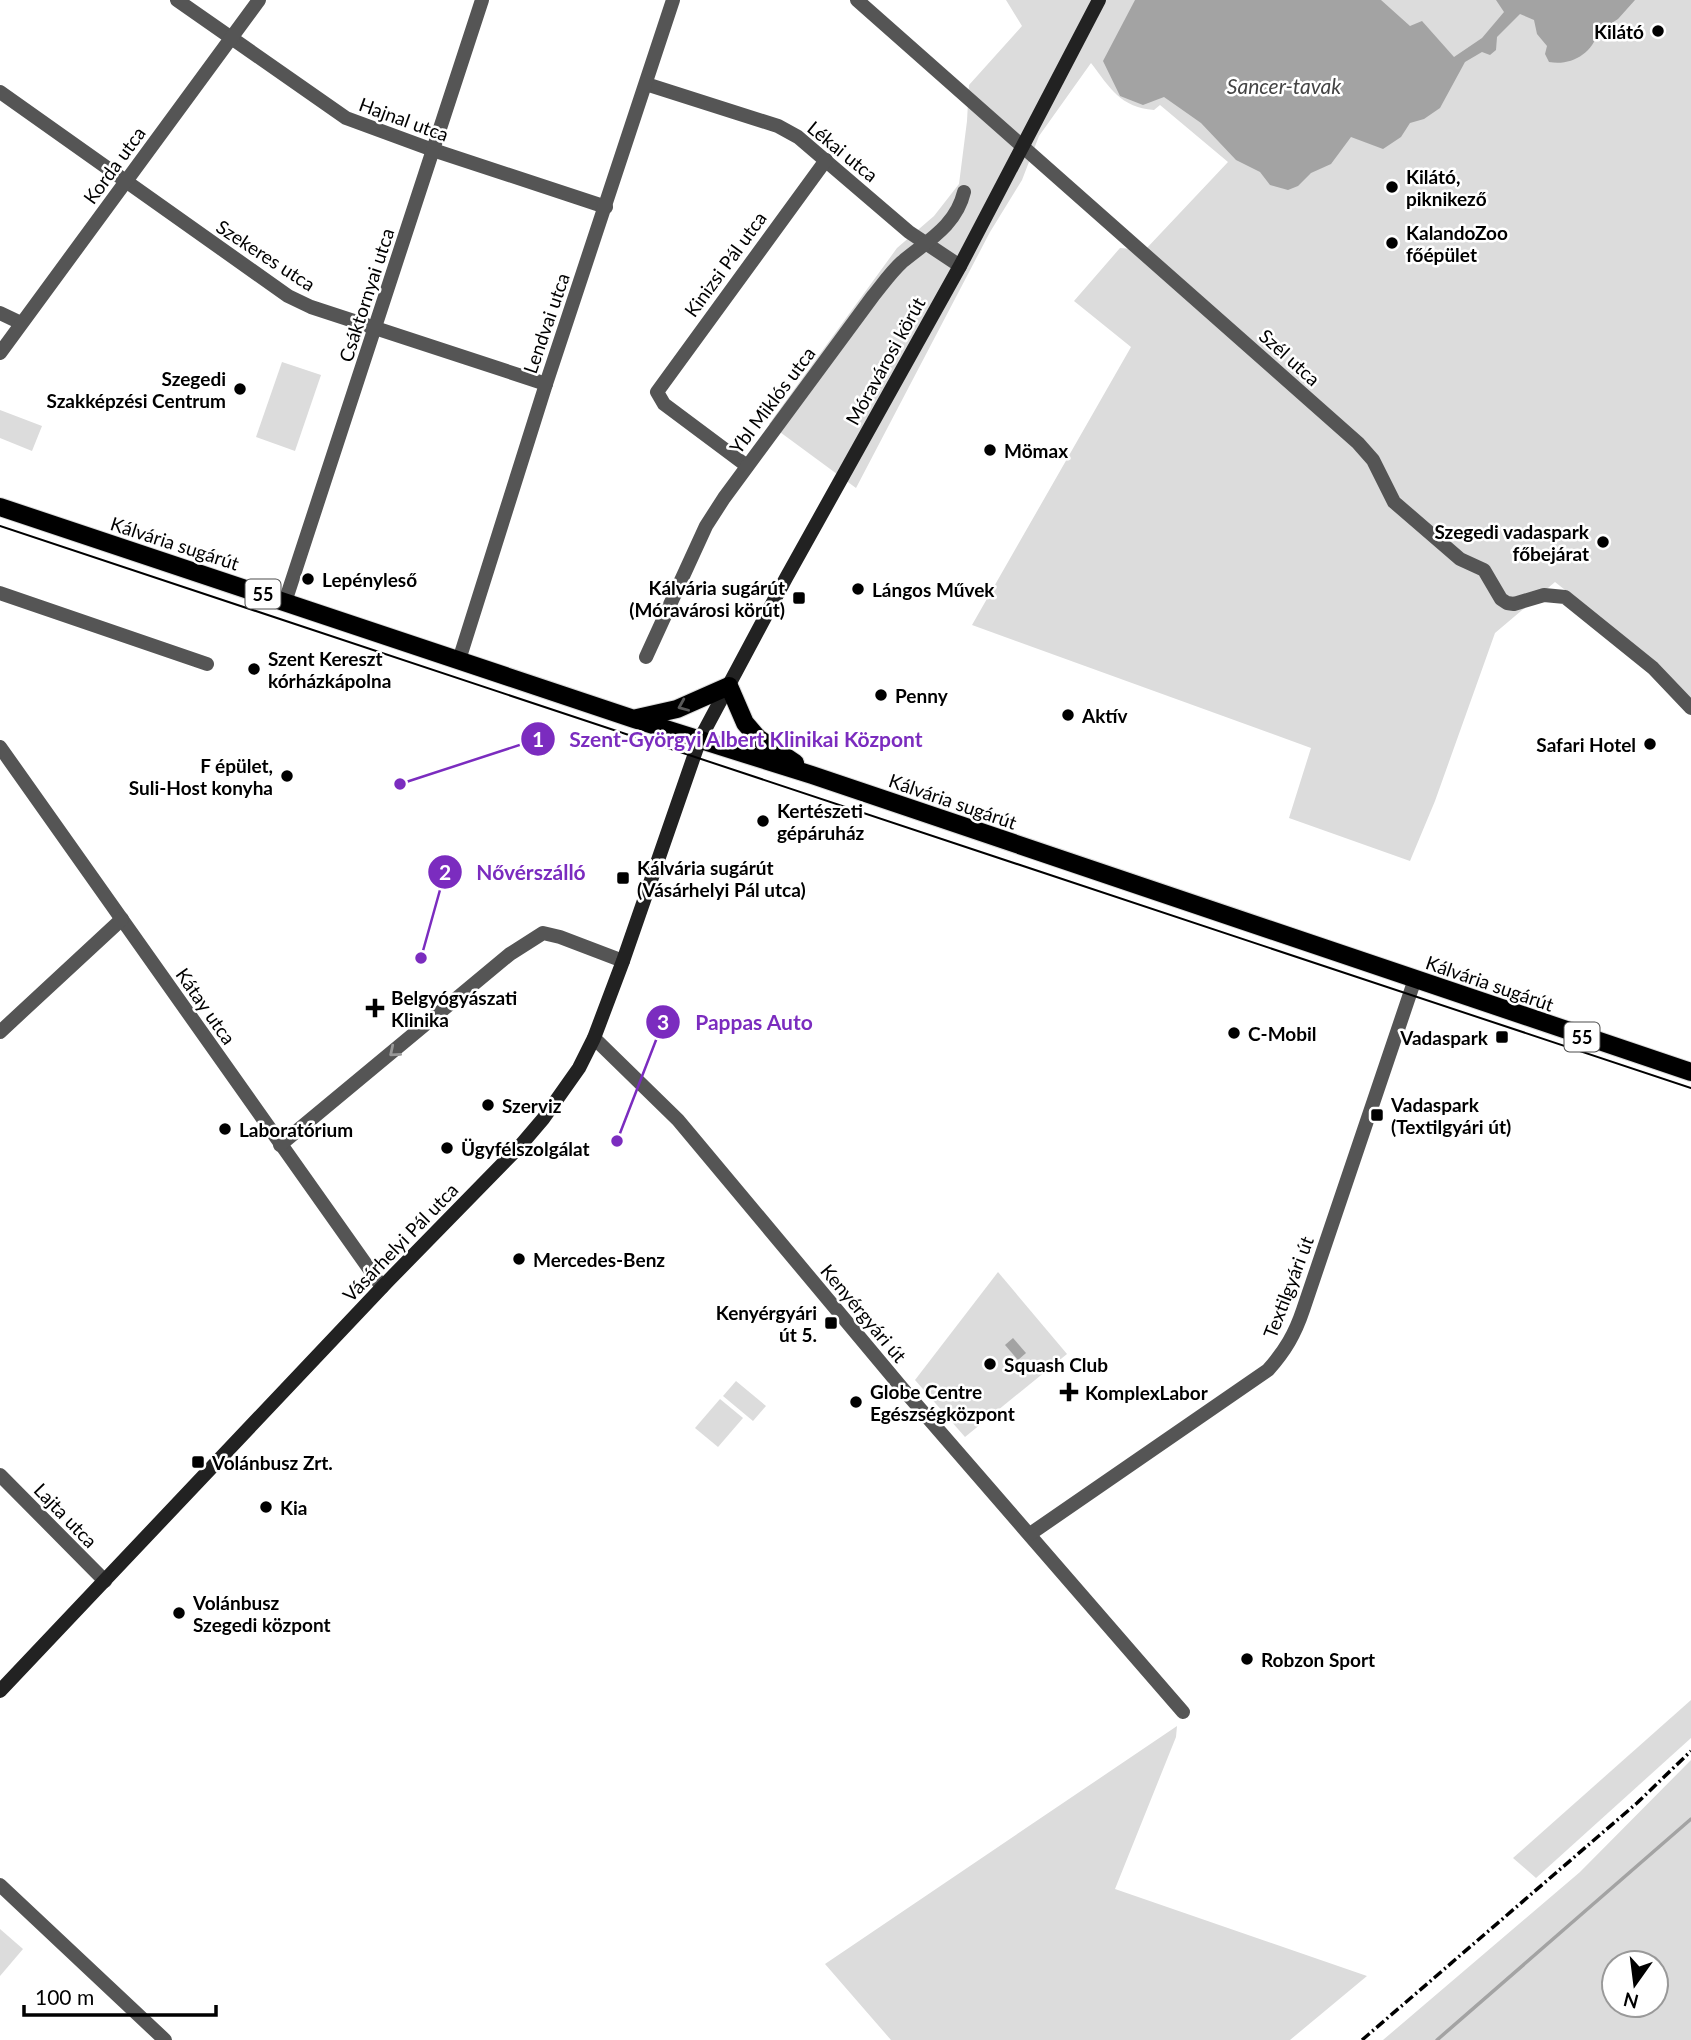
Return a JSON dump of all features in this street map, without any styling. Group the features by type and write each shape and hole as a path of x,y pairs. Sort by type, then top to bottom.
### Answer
{"main road":[{"name":"Móravárosi körút","path":"700,740 786,578 960,266 1099,0"},
{"name":"Kálvária sugárút","path":"0,507 634,719 812,775 1691,1072"},
{"path":"634,719 677,709 729,686 745,723 758,738 812,775"},
{"name":"Vásárhelyi Pál utca","path":"0,1691 382,1287 520,1146 564,1090 594,1038 700,740"}],"street":[{"name":"Hajnal utca","path":"177,0 345,118 433,150 606,206"},
{"name":"Korda utca","path":"0,353 259,0"},
{"name":"Csáktornyai utca","path":"285,602 482,0"},
{"name":"Lendvai utca","path":"459,660 546,384 673,0"},
{"name":"Szél utca","path":"857,0 1358,443 1373,460 1394,502 1460,559 1484,570 1501,598 1514,604 1544,594 1565,597 1653,668 1691,708"},
{"name":"Lékai utca","path":"646,84 778,126 798,137 924,243 960,266"},
{"name":"Szekeres utca","path":"0,92 288,296 311,307 546,384"},
{"name":"Kinizsi Pál utca","path":"747,466 664,404 657,392 826,160"},
{"name":"Ybl Miklós utca","path":"646,657 706,526 747,466 873,296 899,265 954,218 964,192"},
{"path":"0,313 21,324"},
{"path":"0,593 207,663"},
{"name":"Kátay utca","path":"0,747 382,1287"},
{"path":"0,1032 121,919"},
{"path":"280,1145 510,954 543,933 623,961"},
{"name":"Textilgyári út","path":"1030,1534 1268,1370 1281,1355 1296,1332 1415,979"},
{"name":"Kenyérgyári út","path":"594,1038 678,1120 902,1388 1183,1712"},
{"name":"Lajta utca","path":"0,1476 105,1581"},
{"path":"0,1885 165,2040"}],"shaded area":[{"path":"1006,0 1691,0 1691,700 1656,662 1555,582 1495,633 1435,801 1410,861 1289,818 1311,748 972,625 1131,347 1074,301 1120,248 1145,250 1228,162 1160,105 1154,110 1142,108 1117,95 1091,63 1039,136 1022,180 990,232 856,488 769,424 897,248 934,216 959,184 969,85 1022,26"},
{"path":"282,362 321,375 295,451 256,437"},
{"path":"0,410 42,426 32,451 0,438"},
{"name":"Squash Club","path":"998,1272 1067,1354 965,1437 915,1380"},
{"path":"736,1381 766,1406 753,1421 723,1396"},
{"path":"720,1399 743,1418 718,1447 695,1428"},
{"path":"1691,1700 1691,1738 1536,1878 1513,1858"},
{"path":"1177,1726 1176,1737 1115,1889 1367,1976 1290,2040 891,2040 825,1964"},
{"path":"1691,1760 1691,2040 1383,2040 1580,1872"},
{"path":"0,1929 23,1949 0,1976"}],"water":[{"name":"Sancer-tavak","path":"1135,0 1381,0 1410,26 1422,21 1454,57 1482,38 1504,12 1496,0 1635,0 1618,19 1598,32 1586,52 1573,60 1557,63 1549,62 1545,54 1547,46 1537,34 1534,20 1520,14 1497,37 1496,50 1490,55 1482,52 1465,62 1440,108 1424,119 1410,123 1401,137 1383,149 1351,137 1331,164 1311,173 1298,186 1288,190 1270,185 1260,172 1236,160 1201,123 1164,97 1143,105 1120,96 1103,61"},
{"path":"1013,1338 1026,1353 1018,1360 1005,1345"}],"waterway":[{"path":"1437,2040 1691,1819"}],"tram line":[{"path":"0,526 1691,1088"}],"railway":[{"path":"1362,2040 1637,1803 1691,1751"}],"place":[{"name":"Kilátó","path":"1658,31"},
{"name":"Kilátó, piknikező","path":"1392,187"},
{"name":"KalandoZoo főépület","path":"1392,243"},
{"name":"Szegedi Szakképzési Centrum","path":"240,389"},
{"name":"Mömax","path":"990,450"},
{"name":"Szegedi vadaspark főbejárat","path":"1603,542"},
{"name":"Lepényleső","path":"308,579"},
{"name":"Lángos Művek","path":"858,589"},
{"name":"Kálvária sugárút (Móravárosi körút)","path":"799,598"},
{"name":"Szent Kereszt kórházkápolna","path":"254,669"},
{"name":"Penny","path":"881,695"},
{"name":"Aktív","path":"1068,715"},
{"name":"Safari Hotel","path":"1650,744"},
{"name":"F épület, Suli-Host konyha","path":"287,776"},
{"name":"Szent-Györgyi Albert Klinikai Központ","path":"400,784"},
{"name":"Kertészeti gépáruház","path":"763,821"},
{"name":"Kálvária sugárút (Vásárhelyi Pál utca)","path":"623,878"},
{"name":"Nővérszálló","path":"421,958"},
{"name":"Belgyógyászati Klinika","path":"375,1008"},
{"name":"C-Mobil","path":"1234,1033"},
{"name":"Vadaspark","path":"1502,1037"},
{"name":"Szerviz","path":"488,1105"},
{"name":"Vadaspark (Textilgyári út)","path":"1377,1115"},
{"name":"Laboratórium","path":"225,1129"},
{"name":"Pappas Auto","path":"617,1141"},
{"name":"Ügyfélszolgálat","path":"447,1148"},
{"name":"Mercedes-Benz","path":"519,1259"},
{"name":"Kenyérgyári út 5.","path":"831,1323"},
{"name":"Squash Club","path":"990,1364"},
{"name":"KomplexLabor","path":"1069,1392"},
{"name":"Globe Centre Egészségközpont","path":"856,1402"},
{"name":"Volánbusz Zrt.","path":"198,1462"},
{"name":"Kia","path":"266,1507"},
{"name":"Volánbusz Szegedi központ","path":"179,1613"},
{"name":"Robzon Sport","path":"1247,1659"}]}
